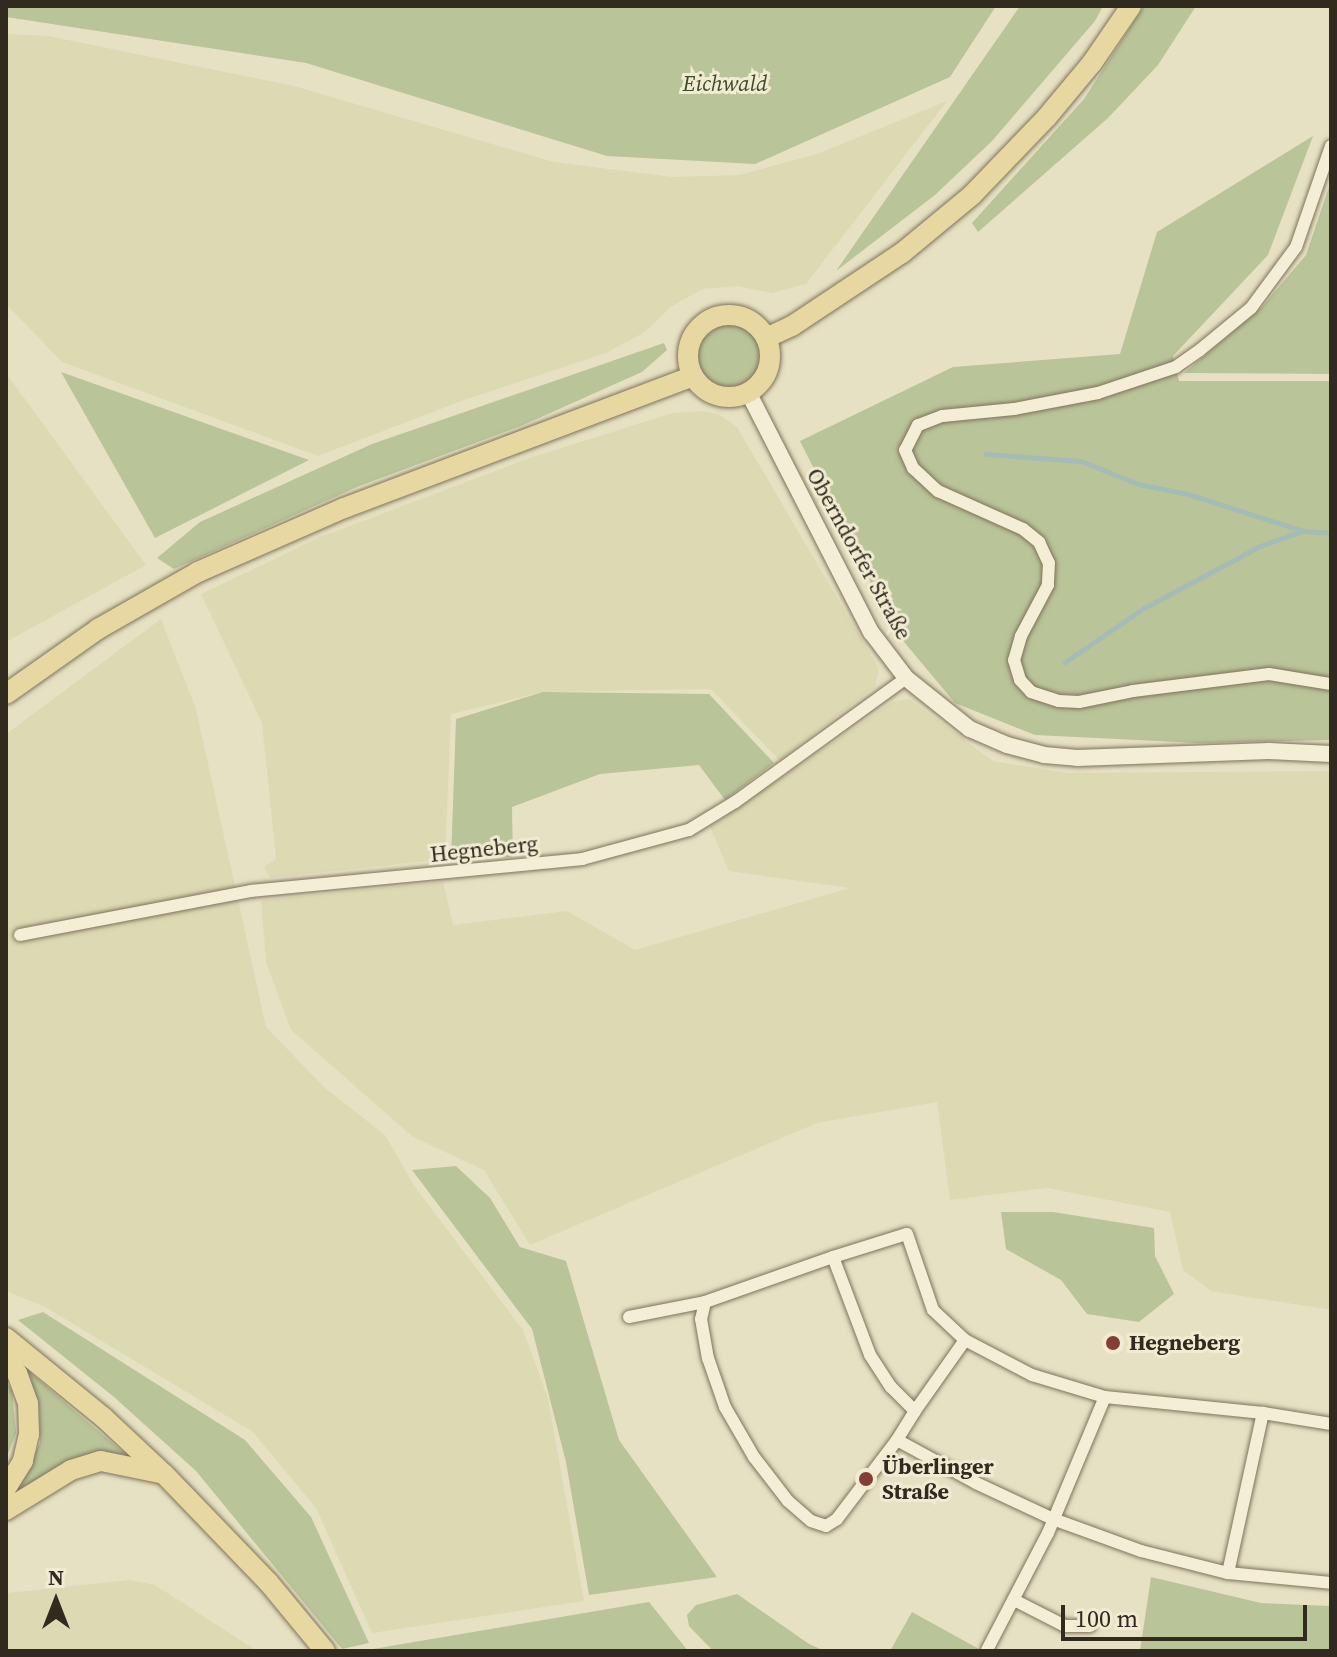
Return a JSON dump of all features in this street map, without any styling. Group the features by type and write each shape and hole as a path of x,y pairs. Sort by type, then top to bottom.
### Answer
{"main road":[{"path":"766,338 792,326 902,253 972,195 1047,117 1092,63 1131,6"},
{"path":"722,316 748,320 766,338 768,369 757,386 748,392 738,396 717,395 693,376 689,364 692,338 710,320 722,316"},
{"path":"6,694 137,605 198,572 344,508 693,376"},
{"path":"6,1338 103,1417 164,1474 269,1583 325,1651"},
{"path":"6,1358 17,1373 28,1403 29,1434 23,1461 6,1488"},
{"path":"6,1510 71,1470 101,1461 164,1474"}],"street":[{"path":"1331,146 1296,247 1251,308 1200,350 1176,367 1098,393 1014,409 942,416 918,425 905,450 913,468 938,491 1023,529 1039,542 1049,563 1048,585 1021,636 1014,660 1020,680 1031,692 1059,701 1079,702 1133,691 1269,674 1331,684"},
{"name":"Oberndorfer Straße","path":"748,392 871,632 906,678 970,729 1007,745 1044,755 1115,758 1269,751 1331,754"},
{"name":"Hegneberg","path":"20,935 251,891 582,859 689,830 735,802 906,678"},
{"path":"629,1317 705,1302 907,1234 933,1310 965,1340 1032,1375 1105,1397 1263,1413 1331,1424"},
{"path":"833,1257 870,1355 891,1387 915,1411"},
{"path":"705,1302 701,1319 703,1332 725,1407 754,1457 788,1501 811,1521 826,1526 837,1519 897,1440 965,1340"},
{"path":"987,1650 1053,1519 1105,1397"},
{"path":"1228,1573 1263,1413"},
{"path":"897,1440 976,1483 1053,1519 1141,1551 1228,1573 1331,1583"},
{"path":"1014,1600 1065,1626 1090,1626"}],"shaded area":[{"path":"6,34 48,36 294,86 554,162 672,177 739,175 817,154 947,101 806,284 772,293 737,286 702,289 671,307 645,332 606,353 464,400 318,456 62,362 6,304"},
{"path":"6,373 146,565 6,642"},
{"path":"703,411 718,414 737,427 879,669 875,687 779,760 711,689 543,692 451,714 445,859 270,878 264,867 276,859 262,723 201,594 318,538 529,458 673,413"},
{"path":"161,619 196,709 266,1027 325,1088 385,1135 415,1187 523,1330 548,1398 584,1601 372,1633 316,1508 253,1432 45,1307 6,1291 6,734"},
{"path":"909,699 993,761 1067,773 1331,771 1331,1310 1211,1291 1183,1270 1170,1212 1047,1188 950,1200 937,1102 817,1123 530,1245 484,1170 413,1137 291,1030 266,962 261,900 443,882 453,925 567,911 635,950 850,888 729,871 710,827 892,702"},
{"path":"130,1580 155,1585 257,1651 6,1651 6,1593"}],"green space":[{"name":"Eichwald","path":"6,6 996,6 950,77 755,164 607,156 306,63 6,17"},
{"path":"1020,6 1103,6 1095,21 992,141 935,195 836,271"},
{"path":"1144,6 1196,6 1158,65 1108,118 978,232 972,223 1084,99"},
{"path":"1313,136 1268,255 1173,356 1179,381 1331,381 1331,740 1198,743 1035,735 955,703 895,631 800,441 953,367 1120,354 1157,232"},
{"path":"1331,181 1331,374 1184,373 1262,307 1306,255"},
{"path":"730,325 753,334 762,357 753,380 730,389 707,380 698,357 707,334"},
{"path":"664,343 667,350 642,372 521,426 357,487 174,569 157,558 200,522 372,444"},
{"path":"61,372 309,460 155,538"},
{"path":"543,692 709,694 774,763 725,800 699,765 600,774 512,807 513,857 451,860 456,719"},
{"path":"456,1166 490,1198 520,1247 566,1261 619,1440 717,1577 589,1595 566,1462 532,1329 412,1170"},
{"path":"1001,1212 1053,1212 1154,1228 1155,1256 1174,1294 1139,1322 1087,1314 1061,1280 1006,1249"},
{"path":"43,1312 245,1440 311,1517 369,1643 342,1649 196,1471 114,1397 18,1320"},
{"path":"27,1370 125,1454 105,1454 13,1499 40,1443 39,1405"},
{"path":"6,1381 12,1391 16,1433 6,1459"},
{"path":"1151,1577 1261,1603 1331,1606 1331,1651 1140,1651"},
{"path":"737,1594 809,1644 825,1651 713,1651 689,1626 687,1615 696,1605"},
{"path":"649,1602 688,1651 361,1651"},
{"path":"912,1612 979,1649 978,1651 890,1651"}],"waterway":[{"path":"986,454 1081,461 1138,484 1188,494 1303,531 1331,533"},
{"path":"1065,662 1144,608 1260,546 1302,531"}],"place":[{"name":"Hegneberg","path":"1113,1343"},
{"name":"Überlinger Straße","path":"866,1479"}]}
